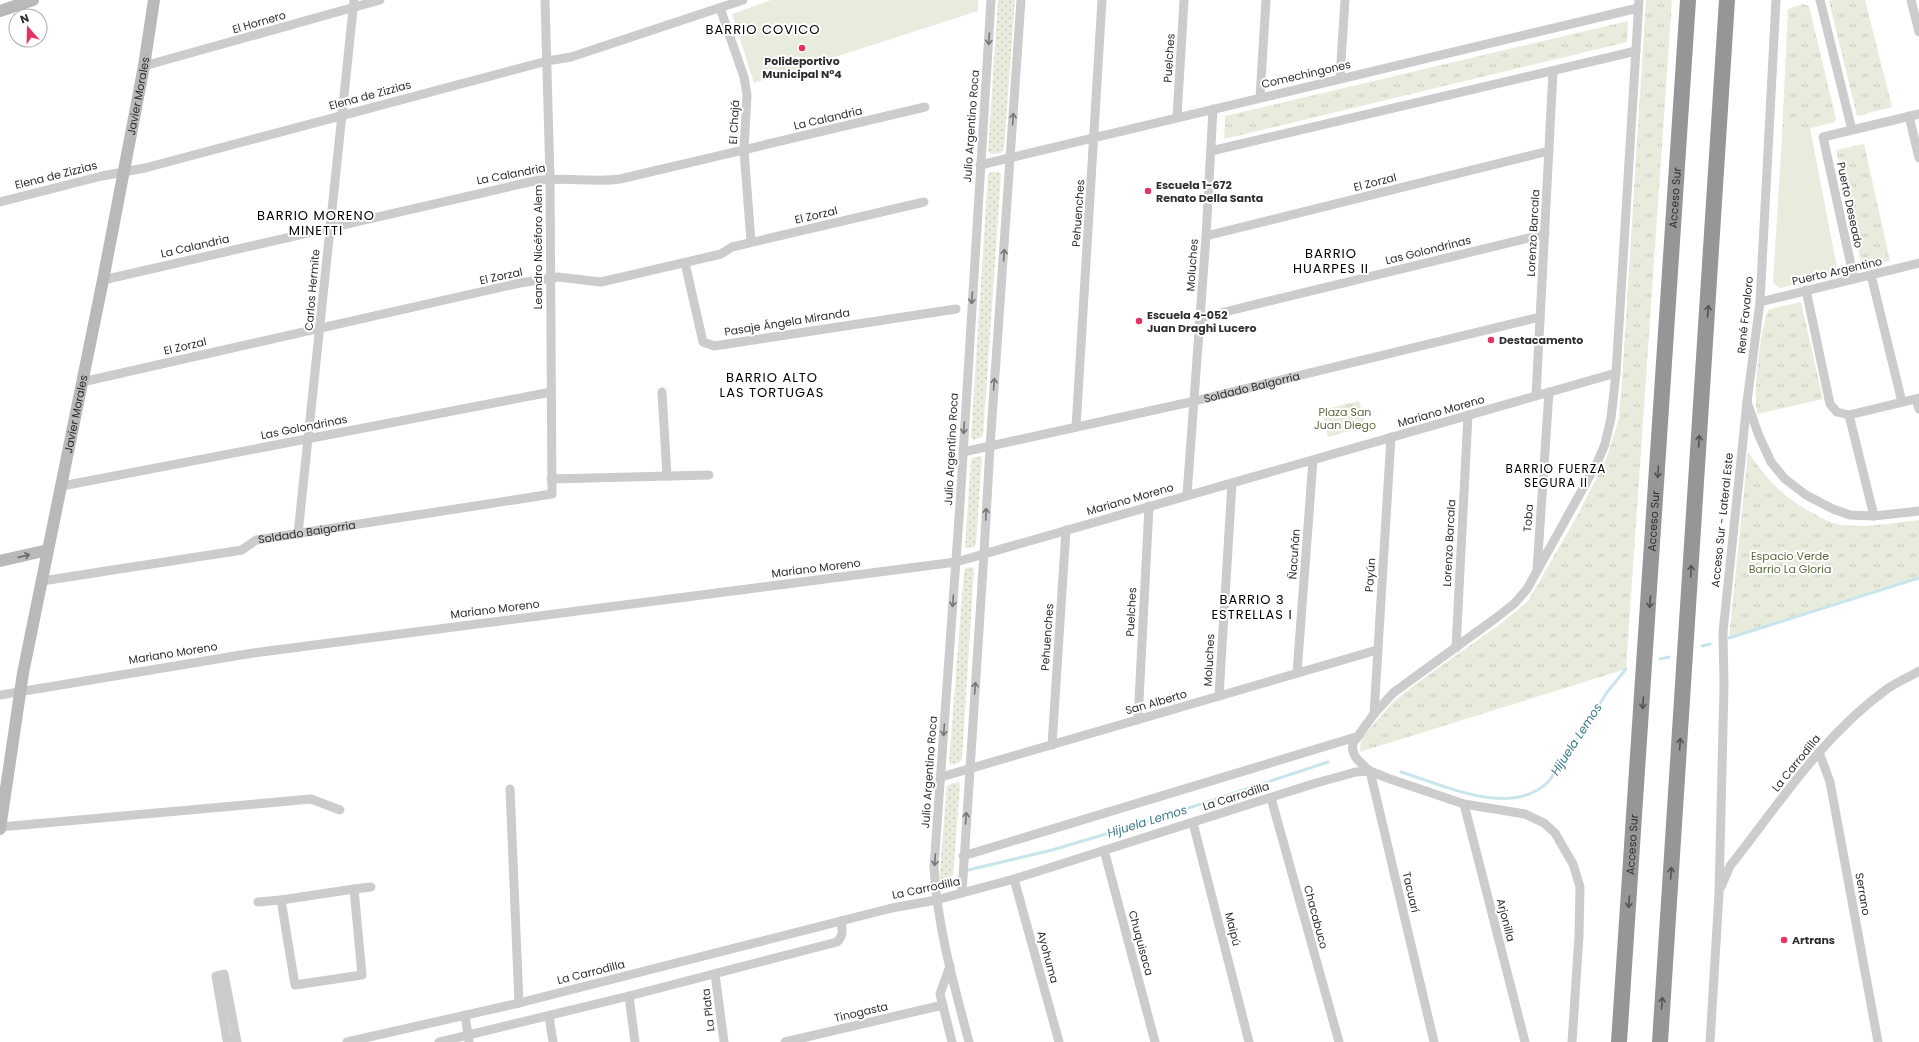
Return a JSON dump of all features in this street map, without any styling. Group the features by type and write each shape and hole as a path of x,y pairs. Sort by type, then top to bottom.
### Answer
{"highway":[{"path":"1660,441 1656,370 1681,0"},
{"name":"Acceso Sur","path":"1619,1042 1688,0"},
{"path":"1660,1042 1718,164 1727,0"},
{"path":"1718,164 1732,64 1737,0"}],"street":[{"path":"0,11 33,0"},
{"name":"Javier Morales","path":"0,828 20,691 124,172 144,66 154,0"},
{"name":"El Hornero","path":"144,66 354,4 380,0"},
{"name":"Leandro Nicéforo Alem","path":"545,0 550,178 549,278 552,494"},
{"name":"Elena de Zizzias","path":"0,202 102,176 145,168 547,61 570,57 743,0"},
{"name":"Julio Argentino Roca","path":"968,1042 936,900 934,867 956,562 991,0"},
{"path":"962,893 963,856 970,769 990,447 1021,0"},
{"name":"Pehuenches","path":"1076,427 1095,137 1102,0"},
{"name":"Puelches","path":"1177,117 1184,0"},
{"path":"1260,97 1266,0"},
{"path":"1340,78 1345,0"},
{"name":"René Favaloro","path":"1776,0 1760,302 1747,402 1759,436 1771,462 1785,479 1806,495 1833,509 1850,515 1874,516 1919,511"},
{"path":"1820,0 1852,130 1919,114"},
{"path":"1911,0 1919,32"},
{"name":"Carlos Hermite","path":"298,534 354,4"},
{"path":"1572,1042 1579,936 1580,887 1573,864 1563,844 1555,833 1544,823 1525,814 1464,804 1390,780 1370,771 1353,754 1352,748 1356,737 1393,693 1456,648 1514,603 1527,589 1537,574 1597,463 1605,444 1611,418 1616,373 1638,4"},
{"name":"Comechingones","path":"980,165 1638,4"},
{"name":"El Chajá","path":"720,8 744,77 747,95 744,150 751,242"},
{"path":"1211,151 1636,51"},
{"name":"Lorenzo Barcala","path":"1536,396 1554,71"},
{"name":"La Calandria","path":"103,280 550,178 620,179 925,107"},
{"name":"Moluches","path":"1187,495 1206,236 1212,109"},
{"path":"1908,116 1919,158"},
{"name":"Puerto Deseado","path":"1852,130 1823,136 1854,279"},
{"name":"El Zorzal","path":"1206,236 1549,151"},
{"name":"El Zorzal","path":"82,382 549,278 558,277 601,282 721,254 732,246 924,202"},
{"name":"Las Golondrinas","path":"1200,318 1545,234"},
{"name":"Pasaje Ángela Miranda","path":"685,263 703,342 714,346 956,309"},
{"name":"Puerto Argentino","path":"1760,302 1871,275 1918,266"},
{"path":"1871,275 1902,402"},
{"path":"1806,290 1830,404 1837,412 1848,415 1918,399 1919,409"},
{"name":"Soldado Baigorria","path":"962,452 1195,401 1540,316"},
{"name":"Mariano Moreno","path":"0,695 196,661 315,644 956,562 1616,373"},
{"name":"Las Golondrinas","path":"62,486 551,392"},
{"path":"662,392 667,476"},
{"name":"Toba","path":"1537,574 1549,392"},
{"name":"Acceso Sur - Lateral Este","path":"1710,1042 1719,894 1725,607 1747,402"},
{"path":"1848,415 1874,516"},
{"name":"Lorenzo Barcala","path":"1456,648 1468,416"},
{"name":"Payún","path":"1374,714 1392,437"},
{"name":"Ñacuñán","path":"1297,673 1313,460"},
{"path":"551,478 709,475"},
{"name":"Moluches","path":"1219,696 1232,483"},
{"name":"Soldado Baigorria","path":"42,582 242,550 256,540 552,494"},
{"name":"Puelches","path":"1138,720 1148,506"},
{"name":"Pehuenches","path":"1052,745 1066,530"},
{"path":"0,561 48,550"},
{"name":"San Alberto","path":"941,776 970,769 1377,650"},
{"name":"La Carrodilla","path":"1719,894 1730,866 1819,752 1846,723 1866,705 1888,688 1919,671"},
{"name":"La Carrodilla","path":"963,856 1356,737"},
{"name":"Serrano","path":"1819,752 1830,782 1878,1042"},
{"name":"La Carrodilla","path":"347,1042 519,1003 892,908 936,900 1014,879 1316,783 1356,772 1370,771"},
{"name":"Tacuarí","path":"1370,771 1434,1042"},
{"path":"510,789 519,1003"},
{"name":"Chacabuco","path":"1271,798 1339,1042"},
{"path":"0,828 311,799 340,810"},
{"name":"Arjonilla","path":"1464,804 1525,1042"},
{"name":"Maipú","path":"1193,822 1249,1042"},
{"name":"Chuquisaca","path":"1104,850 1155,1042"},
{"name":"Ayohuma","path":"1014,879 1059,1042"},
{"path":"258,902 371,887"},
{"path":"281,900 295,985 356,976 362,975 354,889"},
{"path":"439,1042 469,1039 549,1016 837,942 842,938 843,932 841,921"},
{"path":"950,966 940,990 952,1042"},
{"path":"224,974 237,1040 227,1040 216,976 224,974"},
{"name":"La Plata","path":"716,974 724,1042"},
{"path":"629,996 635,1042"},
{"name":"Tinogasta","path":"785,1042 943,1005"},
{"path":"465,1015 469,1039"},
{"path":"549,1016 552,1042"}],"green space":[{"name":"Polideportivo Municipal Nº4","path":"771,0 978,0 978,11 754,83 732,14"},
{"path":"998,0 1015,0 1004,149 1001,153 991,154 988,152"},
{"path":"1646,0 1672,0 1626,669 1360,752 1361,739 1394,701 1499,625 1528,601 1576,518 1607,457 1619,418"},
{"path":"1865,0 1892,107 1857,116 1829,1"},
{"path":"1803,4 1809,6 1836,119 1834,122 1782,136 1788,9"},
{"path":"1628,21 1627,42 1224,139 1225,116"},
{"path":"1810,128 1838,273 1780,288 1773,283 1782,136"},
{"path":"1864,144 1890,261 1862,267 1836,150"},
{"path":"991,172 999,172 1001,175 983,436 974,440 971,438 988,175"},
{"path":"1801,302 1823,399 1757,414 1756,391 1758,361 1762,332 1768,310"},
{"name":"Plaza San Juan Diego","path":"1359,401 1366,426 1328,437 1322,410"},
{"name":"Espacio Verde Barrio La Gloria","path":"1748,452 1768,478 1790,499 1819,517 1829,521 1837,524 1857,526 1919,520 1919,578 1729,638"},
{"path":"980,456 982,457 976,544 974,547 967,548 965,547 971,459"},
{"path":"966,568 974,568 962,759 960,762 951,765 949,763 964,571"},
{"path":"958,782 960,784 953,878 951,881 942,883 939,881 947,786"}],"waterway":[{"name":"Hijuela Lemos","path":"1729,638 1919,578"},
{"name":"Hijuela Lemos","path":"1702,646 1710,644"},
{"name":"Hijuela Lemos","path":"1660,659 1669,657"},
{"name":"Hijuela Lemos","path":"1401,772 1457,791 1477,796 1497,798 1516,797 1534,792 1549,781 1608,691 1626,669"},
{"name":"Hijuela Lemos","path":"964,871 1052,850 1143,823 1328,762"}],"place":[{"name":"Polideportivo Municipal Nº4","path":"802,48"},
{"name":"Escuela 1-672 Renato Della Santa","path":"1148,191"},
{"name":"Escuela 4-052 Juan Draghi Lucero","path":"1139,321"},
{"name":"Destacamento","path":"1491,340"},
{"name":"Artrans","path":"1784,940"}],"district":[{"name":"BARRIO COVICO","path":"763,29"},
{"name":"BARRIO MORENO MINETTI","path":"316,222"},
{"name":"BARRIO HUARPES II","path":"1331,260"},
{"name":"BARRIO ALTO LAS TORTUGAS","path":"772,384"},
{"name":"BARRIO FUERZA SEGURA II","path":"1556,475"},
{"name":"BARRIO 3 ESTRELLAS I","path":"1252,606"}]}
